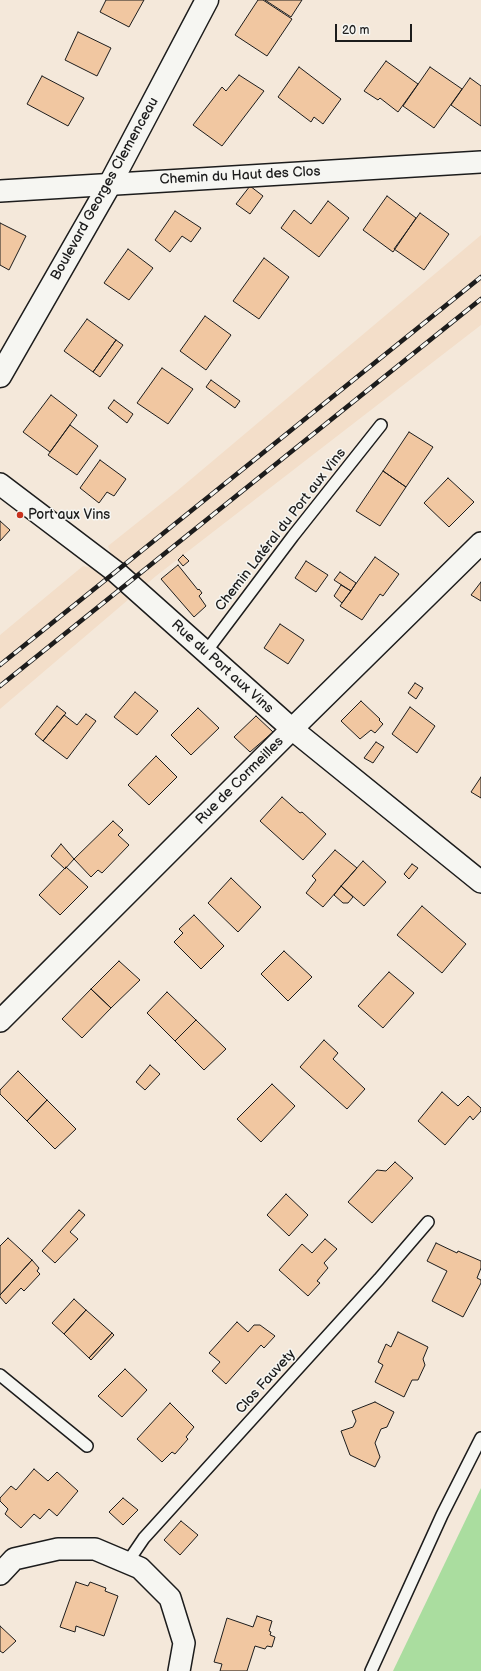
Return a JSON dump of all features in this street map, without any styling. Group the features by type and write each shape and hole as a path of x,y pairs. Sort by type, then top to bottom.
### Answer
{"street":[{"name":"Boulevard Georges Clemenceau","path":"0,376 110,184 207,0"},
{"name":"Chemin du Haut des Clos","path":"0,191 481,162"},
{"name":"Rue du Port aux Vins","path":"0,484 116,572 292,729 481,882"},
{"name":"Rue de Cormeilles","path":"0,1021 292,729 481,543"},
{"path":"0,1574 14,1559 58,1549 95,1549 140,1568 170,1598 184,1643 179,1671"}],"lane":[{"name":"Chemin Latéral du Port aux Vins","path":"205,653 293,536 381,425"},
{"name":"Clos Fauvety","path":"127,1563 144,1538 379,1279 428,1222"},
{"path":"0,1375 87,1446"},
{"path":"371,1671 442,1515 481,1438"}],"shaded area":[{"path":"481,235 481,325 156,576 0,709 0,635 83,566 93,568 111,554 108,546 177,491"}],"green space":[{"path":"481,1488 481,1671 393,1671"}],"building":[{"path":"106,0 144,0 129,27 100,12"},
{"path":"258,0 263,0 292,19 267,56 235,35"},
{"path":"265,0 302,0 291,17"},
{"path":"78,32 111,48 97,76 65,60"},
{"path":"386,61 418,84 398,112 380,98 378,100 364,91"},
{"path":"299,67 341,99 323,124 314,117 311,122 278,97"},
{"path":"430,67 462,89 434,128 403,106"},
{"path":"239,75 264,91 222,146 193,125 222,87 226,91"},
{"path":"42,76 84,98 68,126 27,104"},
{"path":"470,78 481,86 481,126 451,105"},
{"path":"250,186 263,196 250,214 236,204"},
{"path":"387,196 416,218 393,252 363,230"},
{"path":"328,201 349,218 319,257 281,228 294,210 311,224"},
{"path":"175,211 201,228 191,242 182,236 170,252 155,240"},
{"path":"420,213 449,234 424,270 394,249"},
{"path":"0,223 26,236 9,270 0,265"},
{"path":"128,249 153,268 129,300 104,283"},
{"path":"264,258 289,277 259,319 233,301"},
{"path":"205,316 231,335 206,370 180,351"},
{"path":"87,319 116,340 93,372 64,351"},
{"path":"116,340 123,345 100,377 93,372"},
{"path":"162,368 193,389 168,424 137,403"},
{"path":"211,380 240,401 235,408 206,387"},
{"path":"51,395 77,415 50,452 23,432"},
{"path":"114,400 133,414 127,423 108,408"},
{"path":"70,425 98,446 77,475 48,455"},
{"path":"409,432 433,447 406,487 383,471"},
{"path":"100,460 126,479 114,496 107,492 99,503 80,488"},
{"path":"383,471 406,487 380,526 356,511"},
{"path":"448,478 474,502 449,527 424,503"},
{"path":"0,521 10,530 0,541"},
{"path":"183,555 189,561 183,566 178,560"},
{"path":"375,557 399,574 383,596 380,594 362,620 340,606"},
{"path":"306,561 328,575 316,592 295,578"},
{"path":"178,565 202,593 199,596 206,606 194,617 161,579"},
{"path":"340,572 356,583 351,591 334,580"},
{"path":"481,582 481,601 471,595"},
{"path":"341,585 351,591 342,603 334,596"},
{"path":"280,624 304,640 288,664 264,648"},
{"path":"415,683 423,688 416,699 408,693"},
{"path":"135,692 158,711 137,735 114,717"},
{"path":"361,701 380,719 379,720 383,724 375,733 371,730 360,739 341,721"},
{"path":"57,706 66,713 43,741 35,734"},
{"path":"410,707 435,726 417,753 392,734"},
{"path":"198,708 219,728 191,755 171,735"},
{"path":"86,714 96,721 67,759 43,741 64,715 77,725"},
{"path":"256,716 273,732 250,752 234,737"},
{"path":"376,742 384,747 373,763 364,758"},
{"path":"156,756 177,777 149,805 128,785"},
{"path":"481,777 481,798 471,792"},
{"path":"282,797 300,813 302,812 326,834 303,860 260,821"},
{"path":"113,821 123,830 118,835 129,845 102,873 98,870 91,877 74,859"},
{"path":"61,844 74,859 65,869 51,856"},
{"path":"335,850 357,868 323,907 306,893 316,880 312,876"},
{"path":"363,861 386,882 364,906 341,886"},
{"path":"412,864 418,868 409,879 404,874"},
{"path":"66,867 88,887 60,915 39,895"},
{"path":"231,878 261,907 238,932 208,903"},
{"path":"341,886 353,897 348,903 343,903 334,895"},
{"path":"422,906 466,944 442,973 397,935"},
{"path":"194,915 224,946 201,969 174,942 183,933 179,929"},
{"path":"284,951 312,977 288,1001 261,974"},
{"path":"119,961 140,980 111,1008 91,989"},
{"path":"389,972 414,993 383,1028 358,1006"},
{"path":"91,989 111,1008 82,1038 62,1019"},
{"path":"167,992 196,1020 175,1041 147,1013"},
{"path":"196,1020 226,1049 204,1070 175,1041"},
{"path":"324,1040 338,1053 333,1059 365,1089 347,1109 300,1067"},
{"path":"150,1065 160,1074 145,1090 136,1082"},
{"path":"18,1071 47,1100 27,1121 0,1094 0,1090"},
{"path":"272,1084 295,1106 261,1142 237,1119"},
{"path":"442,1092 458,1106 468,1096 481,1108 481,1111 473,1120 470,1116 445,1145 418,1121"},
{"path":"47,1100 76,1129 55,1149 27,1121"},
{"path":"395,1162 413,1178 372,1223 348,1202 377,1170 386,1171"},
{"path":"286,1194 308,1215 289,1236 267,1215"},
{"path":"79,1210 85,1215 70,1232 78,1239 55,1263 42,1251"},
{"path":"8,1238 32,1260 0,1295 0,1246"},
{"path":"325,1239 337,1249 324,1263 328,1268 317,1281 320,1283 308,1296 279,1270 302,1244 312,1253"},
{"path":"436,1243 457,1253 458,1251 481,1261 481,1268 477,1278 481,1280 481,1283 463,1317 432,1301 447,1271 427,1261"},
{"path":"32,1260 39,1268 37,1271 40,1274 24,1291 21,1288 6,1304 0,1295"},
{"path":"74,1299 86,1310 64,1334 52,1323"},
{"path":"86,1310 112,1333 89,1358 64,1334"},
{"path":"237,1322 248,1332 254,1325 260,1325 275,1336 264,1348 261,1345 226,1384 212,1371 220,1362 209,1353"},
{"path":"398,1332 428,1347 423,1359 425,1365 418,1380 412,1380 404,1397 375,1382 383,1365 378,1362 386,1344 391,1347"},
{"path":"112,1333 114,1335 91,1360 89,1358"},
{"path":"125,1369 147,1390 122,1417 98,1396"},
{"path":"375,1402 394,1412 387,1427 381,1429 375,1443 380,1457 375,1467 350,1455 341,1431 353,1427 356,1421 352,1411"},
{"path":"170,1403 194,1427 186,1437 188,1439 175,1454 172,1452 162,1462 137,1439"},
{"path":"34,1469 48,1481 57,1472 78,1491 57,1516 49,1509 40,1519 34,1514 21,1528 5,1514 8,1509 0,1501 0,1498 11,1486 16,1490"},
{"path":"123,1498 138,1510 123,1525 109,1512"},
{"path":"181,1521 198,1535 180,1555 164,1540"},
{"path":"76,1582 88,1586 90,1582 106,1588 105,1591 118,1596 104,1636 76,1626 75,1632 60,1627"},
{"path":"257,1616 272,1621 269,1631 271,1632 270,1635 275,1637 272,1647 267,1646 265,1649 255,1646 247,1671 220,1671 222,1664 214,1662 227,1618 253,1627"},
{"path":"0,1626 16,1641 3,1653 0,1651"}],"railway":[{"path":"0,665 481,277"},
{"path":"0,686 481,299"}],"place":[{"name":"Port aux Vins","path":"20,515"}]}
